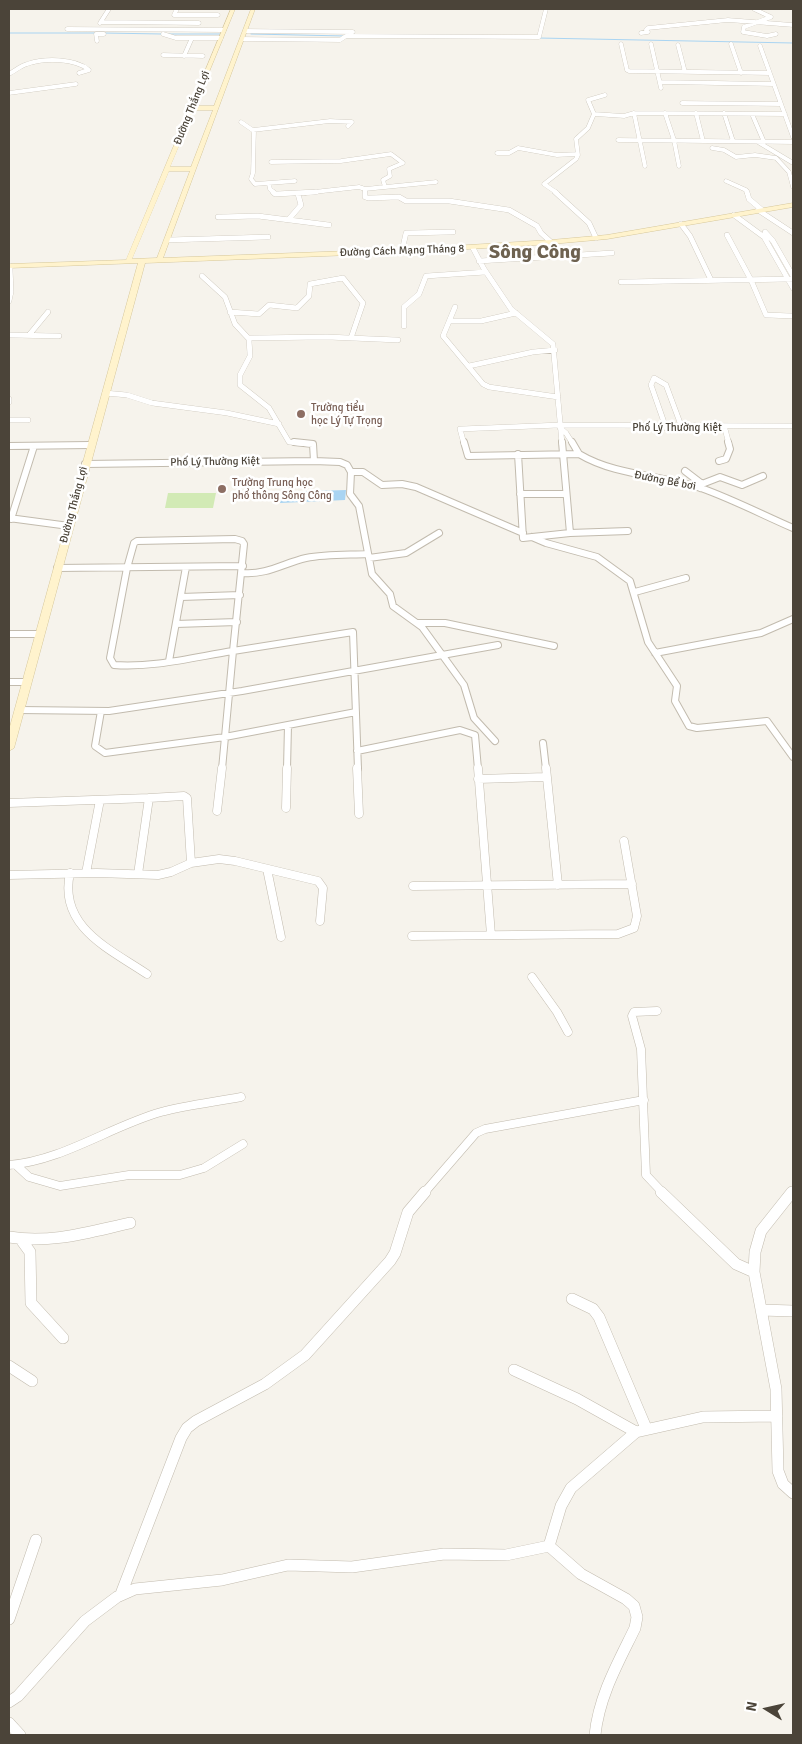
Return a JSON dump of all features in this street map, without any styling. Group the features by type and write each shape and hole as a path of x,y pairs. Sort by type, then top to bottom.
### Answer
{"street":[{"path":"96,29 109,9"},
{"path":"178,9 174,15 218,15"},
{"path":"196,30 206,9"},
{"name":"Đường Thắng Lợi","path":"128,262 233,9"},
{"name":"Đường Thắng Lợi","path":"159,261 242,39 242,31 253,9"},
{"path":"235,39 340,40 346,36 540,37 546,9"},
{"path":"754,9 771,17 744,27 743,33 770,36 776,34"},
{"path":"140,30 148,16"},
{"path":"641,33 648,32 646,30 648,28 725,20 793,26"},
{"path":"101,22 199,23"},
{"path":"67,29 231,31"},
{"path":"242,31 385,32"},
{"path":"97,41 96,34 170,35 170,37 176,38 228,38"},
{"path":"184,56 192,38"},
{"path":"621,44 627,71 769,73"},
{"path":"651,44 661,88"},
{"path":"731,44 741,73"},
{"path":"678,45 685,72"},
{"path":"760,46 793,137"},
{"path":"163,55 202,56"},
{"path":"9,74 28,64 52,61 84,66 88,70 79,73"},
{"path":"210,65 217,65"},
{"path":"225,65 232,65"},
{"path":"660,82 773,84"},
{"path":"9,93 76,84"},
{"path":"596,238 589,223 557,193 544,184 555,172 573,163 578,154 576,139 588,128 594,114 588,100 605,95"},
{"path":"682,103 781,104"},
{"path":"192,108 216,108"},
{"path":"594,114 624,116 634,113 785,114"},
{"path":"634,113 645,166"},
{"path":"665,113 674,140 679,166"},
{"path":"696,113 703,141"},
{"path":"724,113 733,141"},
{"path":"752,114 761,142 793,162"},
{"path":"241,122 253,130 330,121 351,122 348,126"},
{"path":"253,130 253,173 251,178 256,185 295,181"},
{"path":"618,140 793,142"},
{"path":"497,153 509,153 518,148 557,155 578,154"},
{"path":"712,148 723,149 736,157 755,155 776,158 790,174 793,187"},
{"path":"271,162 341,162 391,154 403,163 389,169 390,176 383,180 385,187"},
{"path":"167,169 194,169"},
{"path":"726,181 746,190 749,199 760,210 793,233"},
{"path":"269,184 274,194 298,194 355,187 365,189 436,182"},
{"path":"365,189 365,197 368,198 399,196 406,201 449,201 509,210 537,226 541,233 551,242"},
{"path":"289,219 300,205 298,194"},
{"name":"Đường Cách Mạng Tháng 8","path":"10,266 473,248 551,242 596,238 793,205"},
{"path":"736,214 768,234 786,264 792,278 793,288"},
{"path":"736,214 763,235 780,264 792,278"},
{"path":"218,217 258,216 329,225"},
{"path":"681,224 690,236 710,280"},
{"path":"402,251 406,233 453,232"},
{"path":"727,235 751,280 766,315 793,316"},
{"path":"167,240 268,237"},
{"path":"473,248 479,261 511,309 548,338 555,350 562,454 570,533"},
{"path":"479,261 612,253"},
{"name":"Đường Thắng Lợi","path":"9,748 15,713 27,682 90,445 142,262"},
{"path":"780,264 786,264"},
{"path":"9,301 10,266"},
{"path":"404,326 404,308 419,294 426,276 486,272"},
{"path":"202,276 225,297 235,324 248,338 250,356 240,375 240,386 267,405 289,442 313,444 314,461"},
{"path":"230,312 259,314 269,305 300,308 310,294 308,287 310,284 344,278 363,303 351,338"},
{"path":"622,282 792,278"},
{"path":"455,306 451,321 444,331 445,340 483,384 488,387 558,397"},
{"path":"30,335 48,312"},
{"path":"451,321 481,322 516,313"},
{"path":"9,335 59,336"},
{"path":"248,338 398,340"},
{"path":"469,366 489,363 533,350 555,350"},
{"path":"666,427 650,385 654,378 666,385 682,427"},
{"path":"105,393 127,395 152,403 227,413 279,424"},
{"path":"9,420 28,420"},
{"path":"560,426 580,454"},
{"name":"Phố Lý Thường Kiệt","path":"461,431 560,426 793,427"},
{"name":"Phố Lý Thường Kiệt","path":"682,427 725,429 793,427"},
{"path":"719,461 726,459 730,449 725,429"},
{"name":"Đường Bể bơi","path":"461,431 468,456 580,454 589,460 624,472 701,486 793,528"},
{"path":"9,446 90,445"},
{"path":"34,446 10,518 68,526"},
{"path":"518,454 524,538 570,533 628,532"},
{"name":"Phố Lý Thường Kiệt","path":"85,464 314,461 345,464 351,472"},
{"path":"685,471 701,486 722,477 742,485 763,476"},
{"path":"495,741 474,718 464,684 418,624 393,606 390,594 372,574 359,506 350,494 351,472 363,472 382,484 402,484 416,487 523,533"},
{"path":"520,494 566,494"},
{"path":"57,568 186,567 243,569 260,575 305,558 406,553 439,533"},
{"path":"532,537 546,543 597,556 628,578 635,592 646,636 677,686 675,701 689,726 698,728 767,721 793,757"},
{"path":"217,812 233,652 243,569 244,544 242,541 142,539 134,543 127,568 111,662 114,665 126,666 169,661 233,652 347,632 354,632 359,814"},
{"path":"169,661 186,567"},
{"path":"635,592 686,578"},
{"path":"180,597 240,595"},
{"path":"655,653 727,638 761,634 793,619"},
{"path":"176,624 237,622"},
{"path":"418,624 445,623 554,646"},
{"path":"9,634 40,634"},
{"path":"15,713 101,711 229,693 498,645"},
{"path":"9,682 27,682"},
{"path":"101,711 95,746 105,753 225,737 356,712"},
{"path":"286,808 288,725"},
{"path":"357,751 460,730 475,734 491,935"},
{"path":"543,743 558,885"},
{"path":"478,778 546,777"},
{"path":"9,803 186,796 188,800 191,863"},
{"path":"138,874 149,798"},
{"path":"86,873 100,800"},
{"path":"412,936 618,934 634,928 637,916 624,841"},
{"path":"9,875 70,873 165,874 191,863 219,859 267,868 314,880 322,884 320,921"},
{"path":"267,868 282,937"},
{"path":"70,873 67,889 68,899 71,910 84,928 148,974"},
{"path":"413,886 632,884"},
{"path":"532,977 557,1012 568,1032"},
{"path":"657,1011 639,1011 634,1012 632,1016 640,1049 644,1100 644,1165 646,1175 736,1264 754,1272"},
{"path":"241,1098 160,1112 82,1144 13,1165 22,1174 51,1185 60,1186 129,1175 180,1175 204,1168 243,1144"},
{"path":"121,1594 181,1438 187,1428 196,1421 265,1384 312,1349 390,1261 395,1253 408,1212 476,1133 486,1129 644,1100"},
{"path":"793,1191 761,1231 755,1252 754,1272 776,1389 778,1471 780,1481 786,1489 793,1493"},
{"path":"9,1237 22,1241 45,1241 130,1223"},
{"path":"22,1241 30,1252 32,1303 63,1338"},
{"path":"572,1299 593,1309 599,1317 641,1430"},
{"path":"761,1310 793,1311"},
{"path":"9,1366 32,1381"},
{"path":"514,1370 641,1430"},
{"path":"9,1702 18,1696 86,1620 121,1594 135,1589 222,1580 288,1565 352,1567 444,1554 506,1556 548,1546 552,1540 561,1506 571,1488 641,1430 703,1417 777,1416"},
{"path":"9,1620 36,1540"},
{"path":"548,1546 581,1574 626,1598 634,1606 637,1617 635,1628 600,1701 595,1735"},
{"path":"9,1723 20,1735"}],"green space":[{"path":"168,493 216,493 213,508 165,508"}],"water":[{"path":"346,490 345,500 280,503 281,492"}],"waterway":[{"path":"9,33 97,33"},
{"path":"103,33 162,34"},
{"path":"168,34 220,34"},
{"path":"251,34 345,36"},
{"path":"538,38 793,43"}],"place":[{"name":"Trường tiểu học Lý Tự Trọng","path":"301,414"},
{"name":"Trường Trung học phổ thông Sông Công","path":"222,489"}],"district":[{"name":"Sông Công","path":"535,253"}]}
